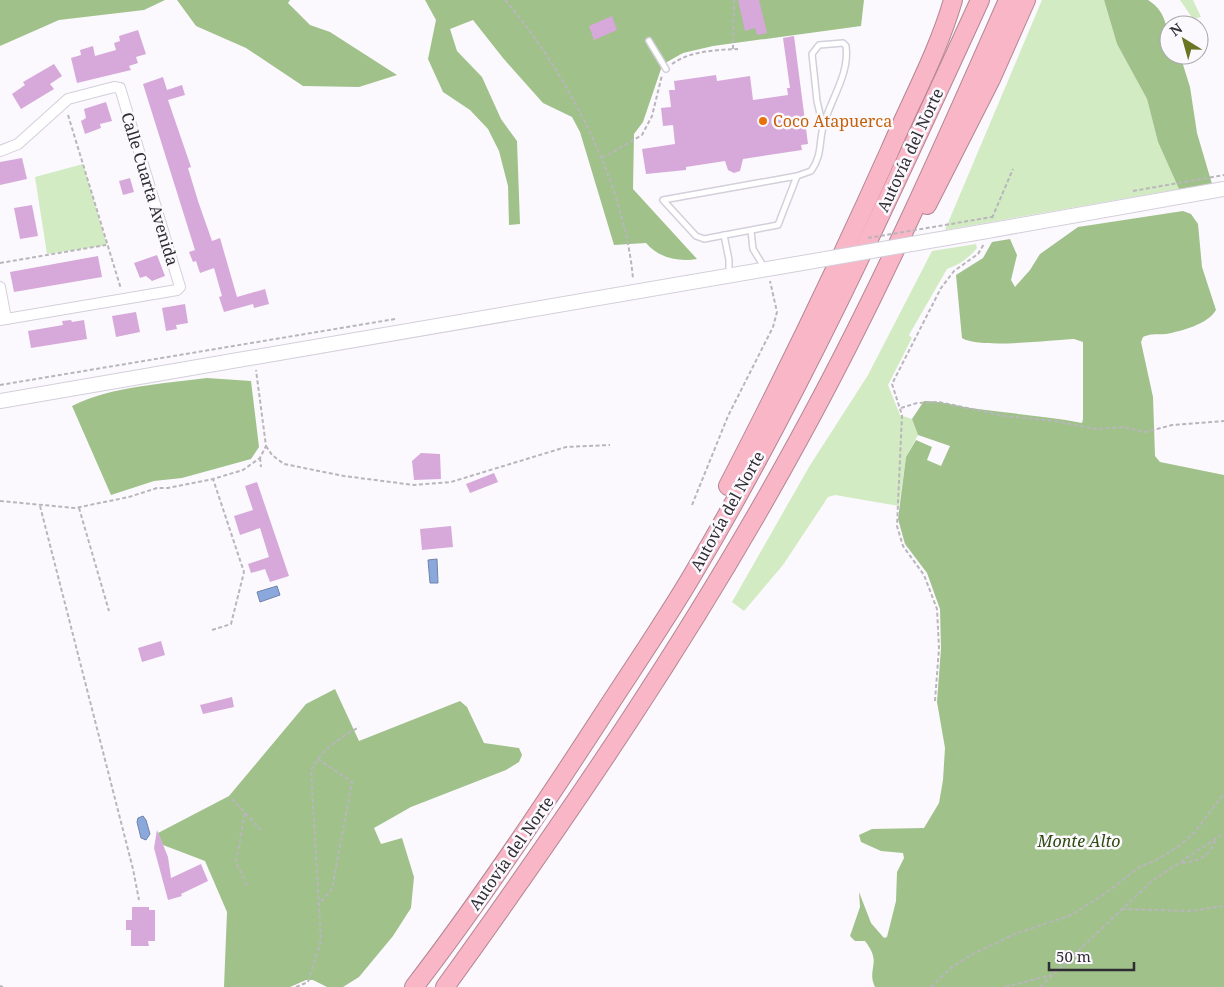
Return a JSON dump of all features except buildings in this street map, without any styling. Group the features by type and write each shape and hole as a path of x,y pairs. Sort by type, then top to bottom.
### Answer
{"highway":[{"path":"624,683 752,440 820,302 916,90 953,0"},
{"name":"Autovía del Norte","path":"414,987 453,937 534,820 624,683 693,573 818,343 980,0"},
{"name":"Autovía del Norte","path":"445,987 574,804 710,591 799,439 886,270 1008,0"},
{"path":"886,270 900,257 945,171 991,79 1026,0"}],"main road":[{"path":"0,402 1224,189"}],"street":[{"name":"Calle Cuarta Avenida","path":"64,103 68,99 87,93 114,86 120,88 179,289 124,299"},
{"path":"0,151 18,144 64,103"},
{"path":"0,287 3,320 124,299"}],"lane":[{"path":"649,41 666,69"},
{"path":"797,176 778,225 704,239 696,236 663,200 797,176 811,171 817,163 821,152 823,127 839,87 847,53 846,46 843,43 818,45 812,54 817,101 823,127"},
{"path":"751,230 753,249 772,268"},
{"path":"724,235 729,260 728,274"}],"path":[{"path":"505,0 556,69 602,158 624,234 635,292"},
{"path":"733,49 734,0"},
{"path":"602,158 642,135 652,116 666,69 678,60 694,54 738,49"},
{"path":"64,103 124,299"},
{"path":"935,701 939,648 937,609 924,575 902,546 897,526 901,408 893,392 892,384 941,288 954,271 978,254 983,246 987,230 1013,169"},
{"path":"0,263 107,245"},
{"path":"692,505 728,416 773,327 777,312 772,268"},
{"path":"254,358 266,446 272,455 284,464 344,476 414,485 451,482 566,447 610,445"},
{"path":"901,408 917,403 939,402 1004,416 1055,421 1096,429 1123,427 1146,432 1172,425 1224,421"},
{"path":"0,501 79,508 129,497 156,488 168,488 213,479 243,470 260,458 266,446"},
{"path":"260,458 261,467"},
{"path":"212,630 230,624 244,572 213,479"},
{"path":"40,506 133,869 139,900"},
{"path":"79,508 109,611"},
{"path":"296,987 308,982 320,940 311,770 318,758 342,736 359,727"},
{"path":"318,758 352,782 332,889 318,904"},
{"path":"931,987 953,966 971,955 1015,934 1071,915 1138,868 1166,854 1195,832 1224,793"},
{"path":"232,799 261,830"},
{"path":"246,812 236,862 248,887"},
{"path":"1040,987 1152,881 1224,834"},
{"path":"1179,863 1192,862 1202,858 1210,852 1215,840"},
{"path":"1122,909 1190,911 1224,906"},
{"path":"1004,987 1053,975"}],"green space":[{"path":"0,0 165,0 144,10 59,20 0,46"},
{"path":"177,0 290,0 288,3 310,25 330,32 397,75 359,87 303,86 246,48 196,26"},
{"path":"425,0 864,0 861,26 713,46 683,53 667,62 661,69 643,122 634,134 633,189 697,259 683,260 669,258 657,252 646,243 614,245 580,132 572,117 543,103 503,58 473,20 450,29 457,51 482,77 501,119 517,141 520,224 509,225 508,186 499,151 488,129 470,110 443,92 428,59 436,20"},
{"path":"1042,0 1104,0 1117,44 1147,99 1158,142 1179,189 945,230"},
{"path":"1104,0 1148,0 1155,5 1162,15 1159,15 1159,65 1183,65 1190,87 1197,133 1212,184 1179,189 1158,142 1147,99 1117,44"},
{"path":"1180,0 1193,0 1200,15 1190,15"},
{"path":"83,164 107,245 47,254 35,177"},
{"name":"Monte Alto","path":"1183,211 1191,214 1198,224 1202,267 1216,310 1207,319 1194,326 1166,334 1146,336 1143,337 1141,342 1153,397 1155,456 1160,462 1224,475 1224,987 875,987 872,975 873,955 865,941 855,941 850,936 860,907 859,892 871,923 884,938 887,937 896,901 897,872 904,858 903,853 881,851 861,842 859,835 872,829 924,828 939,803 943,780 945,748 937,702 941,648 940,609 927,573 905,544 898,519 906,457 916,440 932,447 927,460 941,466 950,446 918,435 912,419 924,401 1082,423 1083,419 1083,342 1074,339 983,343 962,338 956,275 983,258 992,242 1010,239 1017,255 1011,280 1015,287 1030,270 1040,254 1078,227"},
{"path":"976,244 977,248 967,258 947,269 909,335 912,338 888,385 900,415 912,419 918,435 906,457 899,506 835,495 828,497 783,565 744,611 732,602 809,467 868,375 932,251"},
{"path":"207,378 251,381 259,447 251,459 182,478 154,481 111,495 72,406 87,399 121,390"},
{"path":"335,689 359,741 460,701 467,707 484,743 519,748 522,755 519,762 506,770 411,807 374,828 381,844 402,838 414,877 411,908 393,936 359,977 343,987 327,987 313,980 306,980 290,987 224,987 227,912 205,861 163,845 158,833 229,796 306,704"}],"water":[{"path":"437,559 438,583 430,583 428,560"},
{"path":"277,586 280,595 260,602 257,592"},
{"path":"143,816 150,834 146,840 141,838 137,822 138,818"}],"place":[{"name":"Coco Atapuerca","path":"763,121"}]}
